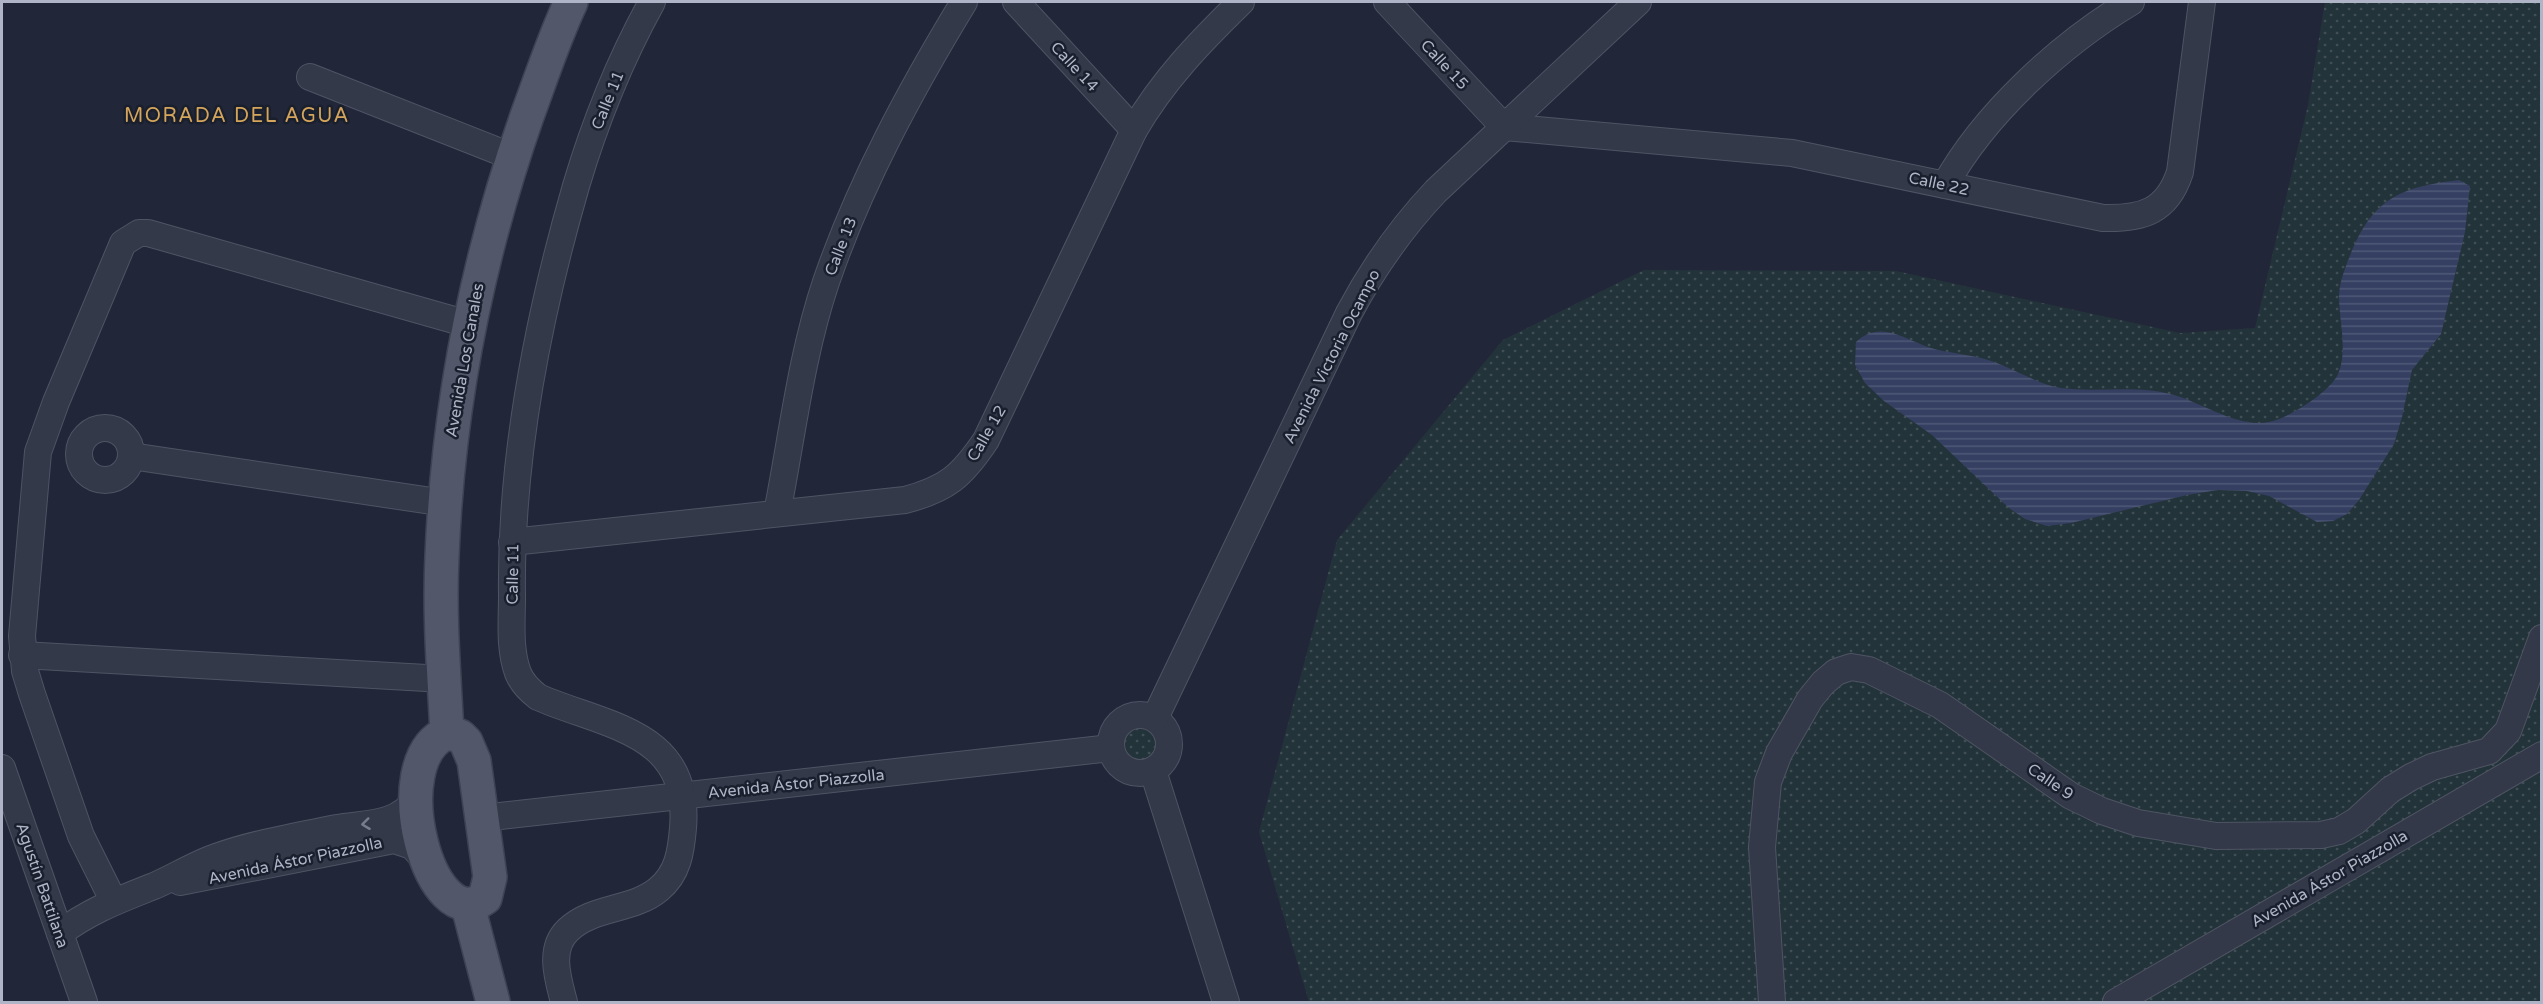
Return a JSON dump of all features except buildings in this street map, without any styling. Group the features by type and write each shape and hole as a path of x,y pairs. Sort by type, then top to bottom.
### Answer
{"main road":[{"name":"Avenida Los Canales","path":"447,733 441,558 449,446 468,324 493,219 513,157 571,2"},
{"path":"447,733 460,736 471,752 489,866 489,889 485,898 468,906 459,903 443,890 428,863 418,832 416,799 421,766 427,750 438,737 447,733"},
{"path":"468,906 493,1002"}],"street":[{"name":"Calle 11","path":"564,1002 556,972 556,957 559,943 568,930 582,920 646,898 670,878 678,864 682,846 683,795 678,776 668,760 654,746 616,725 538,697 526,687 518,674 512,640 512,542 528,393 557,257 577,184 602,110 635,33 652,2"},
{"name":"Calle 13","path":"777,513 811,340 826,283 853,212 884,144 919,76 964,2"},
{"name":"Calle 14","path":"1016,2 1134,130"},
{"name":"Calle 12","path":"512,542 905,500 930,494 952,481 971,463 997,418 1134,130 1167,79 1192,50 1241,2"},
{"name":"Calle 15","path":"1387,2 1503,127"},
{"name":"Avenida Victoria Ocampo","path":"1155,718 1365,283 1408,220 1503,127 1638,2"},
{"path":"1945,185 1968,146 2005,104 2081,36 2131,2"},
{"name":"Calle 22","path":"1503,127 1750,147 2103,218 2137,216 2154,210 2167,200 2180,172 2202,2"},
{"path":"310,77 513,157"},
{"path":"113,900 81,836 32,694 22,655 38,452 52,411 117,253 130,237 148,233 468,324"},
{"path":"131,456 445,502"},
{"path":"2505,776 2489,751 2508,731 2541,638"},
{"path":"22,655 444,679"},
{"name":"Calle 9","path":"1772,1002 1762,847 1767,782 1779,753 1810,699 1836,672 1851,667 1869,670 1940,705 2071,796 2102,811 2138,823 2216,836 2311,836 2339,831 2356,821 2390,790 2410,777 2432,767 2489,751"},
{"path":"1146,715 1155,718 1162,724 1170,740 1166,758 1153,771 1144,773 1126,770 1113,757 1111,748 1114,730 1128,717 1146,715"},
{"name":"Avenida Ástor Piazzolla","path":"482,818 1111,748"},
{"name":"Avenida Ástor Piazzolla","path":"2116,1002 2541,755"},
{"path":"1153,771 1226,1002"},
{"name":"Agustín Battilana","path":"4,780 84,1002"},
{"name":"Avenida Ástor Piazzolla","path":"60,933 84,915 113,900 153,886 218,856 316,833 385,822 404,813 416,799"},
{"path":"2339,831 2358,862"},
{"name":"Avenida Ástor Piazzolla","path":"153,886 225,875 329,851 394,840 412,846 428,863"}],"shaded area":[{"path":"2325,2 2541,2 2541,1002 1309,1002 1259,832 1337,540 1503,340 1644,270 1896,271 2180,333 2255,328 2308,105"},
{"path":"1142,722 1157,728 1163,743 1157,758 1142,764 1127,758 1121,743 1127,728"}],"water":[{"path":"2459,180 2470,186 2465,232 2441,334 2412,370 2394,444 2359,500 2347,514 2333,521 2317,522 2269,496 2247,491 2218,490 2187,495 2071,523 2047,526 2025,519 2009,508 1932,435 1884,401 1865,383 1855,365 1856,342 1865,335 1875,332 1893,333 1931,348 1985,359 2051,386 2089,390 2131,389 2160,392 2245,421 2257,423 2277,420 2298,410 2318,396 2327,389 2338,374 2343,346 2339,306 2340,286 2351,253 2370,219 2380,207 2406,191 2421,186"}],"district":[{"name":"MORADA DEL AGUA","path":"237,115"}]}
